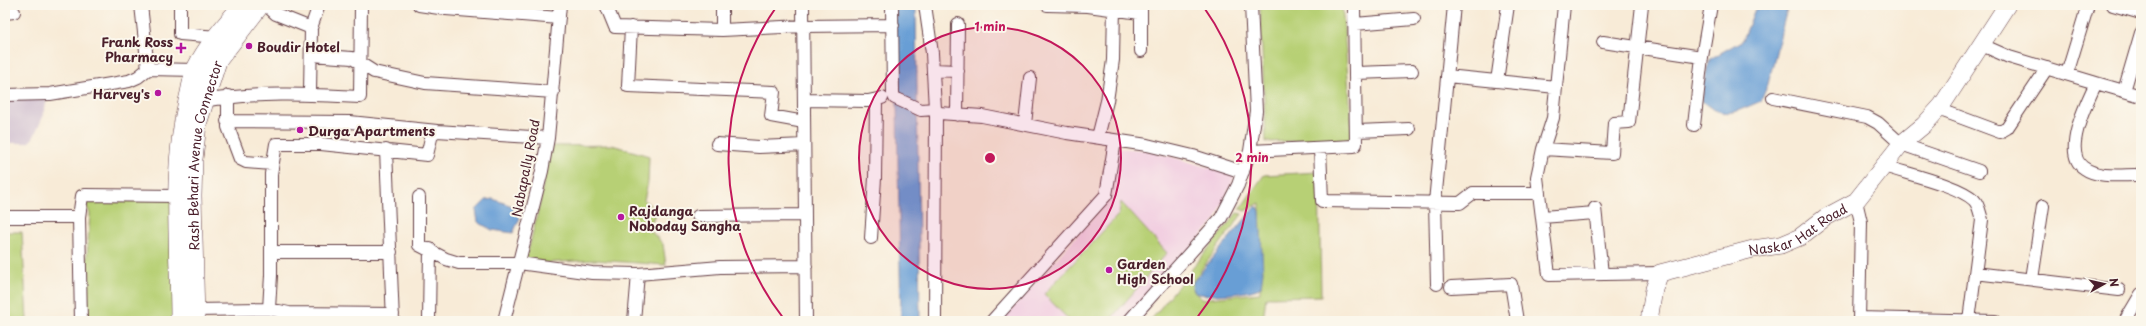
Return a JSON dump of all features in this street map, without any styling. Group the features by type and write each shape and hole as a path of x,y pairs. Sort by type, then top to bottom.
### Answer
{"main road":[{"name":"Rash Behari Avenue Connector","path":"190,317 178,196 179,158 183,122 218,37 242,5"},
{"name":"Rash Behari Avenue Connector","path":"190,317 193,160 197,124 203,101 203,73 217,61 260,5"}],"street":[{"path":"141,5 148,69"},
{"path":"180,5 180,34 218,37"},
{"path":"266,5 276,14 311,28"},
{"path":"310,94 311,28 319,5"},
{"path":"203,101 228,96 310,94 360,97 359,64 361,5"},
{"path":"419,5 446,9 559,18"},
{"name":"Nabapally Road","path":"504,321 542,171 548,138 560,5"},
{"path":"606,5 615,27 722,30 803,26 893,25"},
{"path":"722,5 722,30"},
{"path":"803,5 806,321"},
{"path":"892,5 894,96"},
{"path":"925,5 933,70 935,110 936,321"},
{"path":"1047,5 1088,5 1141,9 1140,51"},
{"path":"1129,321 1221,218 1243,172 1250,151 1256,111 1251,5"},
{"path":"1250,151 1354,146 1357,140 1354,5"},
{"path":"1437,284 1435,202 1454,5"},
{"path":"1497,81 1508,5"},
{"path":"1564,5 1553,118 1543,149 1537,177 1549,276 1660,273 1654,289 1649,321"},
{"path":"1543,149 1612,153 1614,123 1629,122 1636,46 1642,5"},
{"path":"1694,124 1702,57 1711,5"},
{"name":"Naskar Hat Road","path":"1660,273 1753,249 1781,245 1800,237 1826,217 1856,201 1901,144 1924,125 1938,109 1982,45 2007,5"},
{"path":"2067,74 2088,5"},
{"path":"2112,5 2141,13"},
{"path":"1098,137 1107,101 1113,60 1114,7"},
{"path":"1355,24 1414,19"},
{"path":"957,115 958,24"},
{"path":"631,27 628,86 774,92 772,116 804,122"},
{"path":"2124,91 2141,33"},
{"path":"1604,42 1702,57"},
{"path":"1982,45 2009,57 2141,96"},
{"path":"311,55 352,58 359,64 374,72 425,83 553,92"},
{"path":"1938,109 2000,132 2008,128 2047,68"},
{"path":"5,95 50,94 129,81 138,77 148,69 203,73"},
{"path":"933,70 958,71"},
{"path":"1356,73 1412,71"},
{"path":"1447,76 1556,87"},
{"path":"1025,124 1030,78"},
{"path":"2096,83 2079,122 2074,151 2077,160 2085,169 2101,174 2136,175"},
{"path":"228,96 227,121 237,152 243,161 272,164"},
{"path":"804,100 876,101 894,96 921,110 935,110 957,115 982,116 1115,141 1147,145 1193,156 1243,172"},
{"path":"1773,98 1867,117 1878,123 1901,144 1978,171"},
{"path":"871,238 875,178 876,101"},
{"path":"227,121 350,122 437,131 548,138"},
{"path":"1357,131 1409,129"},
{"path":"269,309 272,252 272,164 275,146 279,142 321,144 426,155 432,134 437,131"},
{"path":"992,321 1106,195 1115,141"},
{"path":"717,144 759,147 804,145"},
{"path":"1320,148 1322,201 1460,203 1473,193 1539,193"},
{"path":"190,317 269,309 289,313 393,318 386,150"},
{"path":"1884,166 1960,191 1974,201 1982,220 1969,320"},
{"path":"81,321 79,217 81,198 85,194 178,196"},
{"path":"420,197 419,245 430,249 446,259 459,263 519,263 592,273 638,274 720,267 806,266"},
{"path":"1856,201 1861,222 1859,319 1995,321"},
{"path":"2032,279 2043,206"},
{"path":"1542,217 1595,210 1602,274"},
{"path":"698,216 804,215"},
{"path":"5,217 79,217"},
{"path":"429,321 430,249"},
{"path":"272,252 391,252"},
{"path":"1976,273 2118,290"},
{"path":"634,321 638,274"},
{"path":"1451,288 1511,284 1517,321"},
{"path":"2125,321 2141,294"}],"shaded area":[{"path":"49,92 42,119 33,138 28,143 5,143 5,94"},
{"name":"Garden High School","path":"1116,148 1147,150 1235,175 1216,219 1127,321 1001,321 1110,199"}],"green space":[{"path":"1260,5 1342,5 1353,139 1266,142"},
{"path":"612,145 649,156 648,182 644,200 656,211 649,229 663,244 666,265 595,260 525,264 540,203 549,146"},
{"path":"1319,172 1321,296 1266,297 1263,321 1237,321 1234,319 1150,321 1237,213 1242,214 1193,281 1193,290 1201,299 1260,293 1260,203 1245,211 1240,209 1264,175"},
{"path":"178,196 180,321 84,321 84,298 90,214 83,197"},
{"path":"1121,202 1167,253 1109,321 1070,321 1044,294 1119,214"},
{"path":"5,232 22,232 27,321 5,321"}],"water":[{"path":"895,5 916,5 920,321 901,321"},
{"path":"1755,9 1787,9 1768,84 1761,101 1738,111 1717,111 1702,101 1704,81 1710,59 1743,40"},
{"path":"493,199 512,206 520,218 513,233 492,230 478,222 476,210 486,200"},
{"path":"1255,207 1258,207 1260,211 1263,272 1261,287 1248,291 1228,294 1208,295 1195,293 1192,286 1193,282"}],"place":[{"name":"Boudir Hotel","path":"249,46"},
{"name":"Frank Ross Pharmacy","path":"181,48"},
{"name":"Harvey's","path":"158,93"},
{"name":"Durga Apartments","path":"300,130"},
{"name":"Rajdanga Noboday Sangha","path":"621,217"},
{"name":"Garden High School","path":"1109,270"}]}
